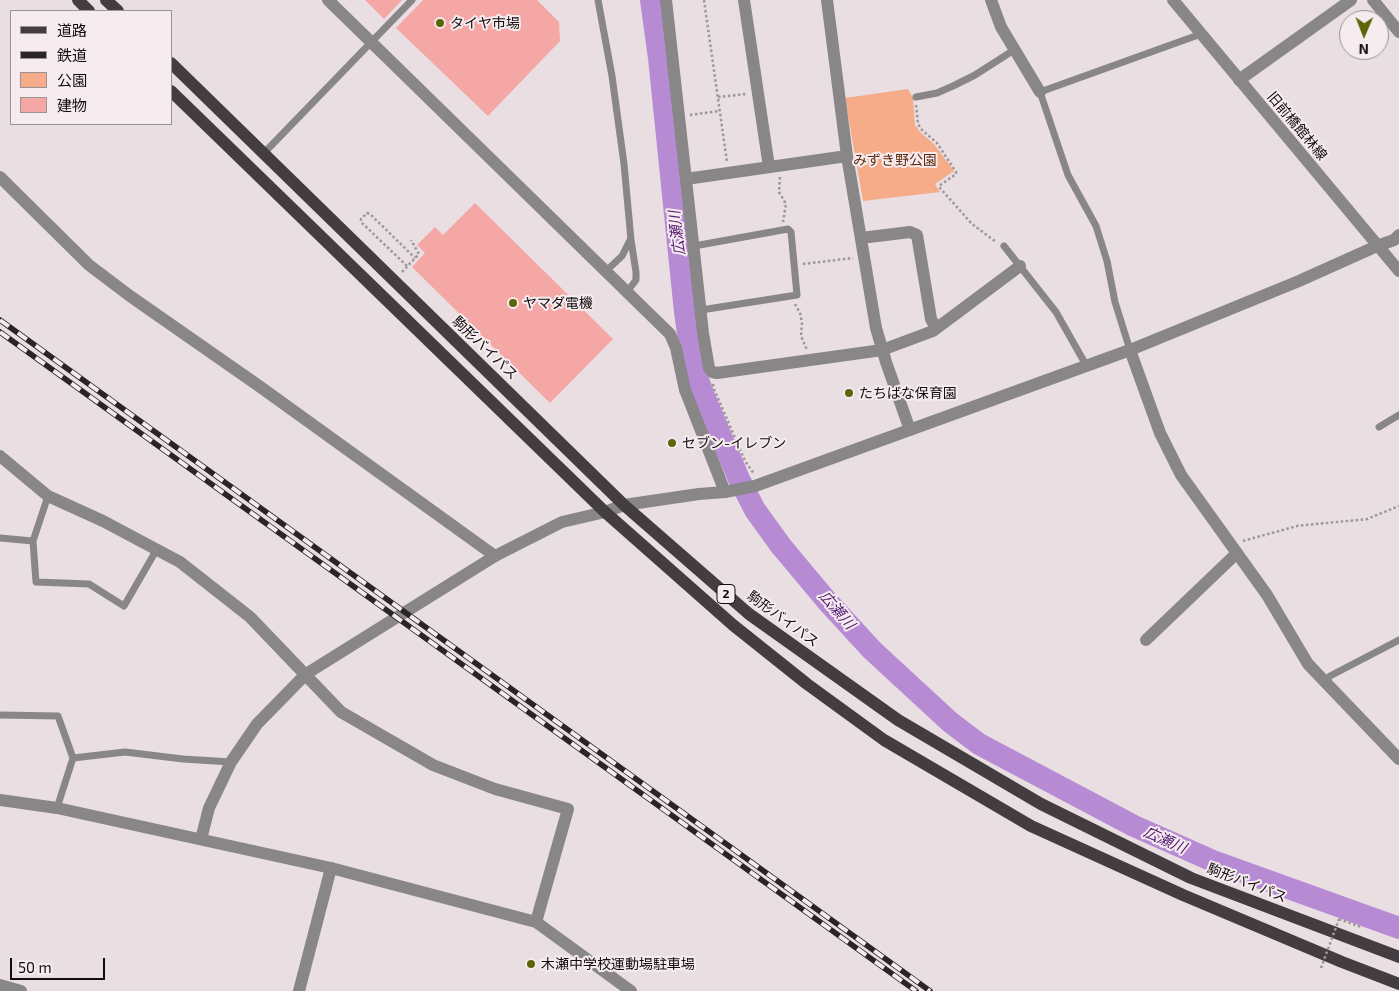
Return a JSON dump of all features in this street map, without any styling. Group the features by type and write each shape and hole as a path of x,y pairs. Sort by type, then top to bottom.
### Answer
{"main road":[{"path":"78,0 88,10"},
{"path":"106,0 117,10"},
{"name":"駒形バイパス","path":"172,64 624,505 749,614 898,720 1032,799 1191,878 1399,957"},
{"name":"2","path":"172,92 606,512 733,625 807,684 884,740 1031,826 1182,895 1399,984"},
{"path":"237,127 254,154 276,176"}],"street":[{"path":"328,0 670,334 676,348 690,405 729,491"},
{"path":"666,0 706,353 709,368 712,372 717,373 882,350 936,328 1020,266"},
{"path":"744,0 769,167"},
{"path":"827,0 846,156 876,328 910,430"},
{"path":"991,0 1001,27 1040,92"},
{"name":"旧前橋館林線","path":"1173,0 1399,271"},
{"path":"1239,80 1351,0"},
{"path":"1373,0 1399,32"},
{"path":"686,179 846,156"},
{"path":"0,177 89,265 495,556"},
{"path":"861,238 910,232 917,235 931,319 936,328"},
{"path":"201,839 209,808 231,762 258,724 306,674 495,556 562,522 606,512 624,505 729,491 757,485 1130,350 1300,281 1394,240 1399,235"},
{"path":"1130,350 1160,433 1177,466 1267,594 1308,664 1399,759"},
{"path":"0,456 48,496 103,521 180,562 250,617 341,712 433,765 495,789 568,809 536,922"},
{"path":"1146,640 1234,549"},
{"path":"0,800 57,808 331,868 536,922 631,991"},
{"path":"299,991 331,868"},
{"path":"0,985 21,991"}],"lane":[{"path":"264,153 412,0"},
{"path":"598,0 612,76 624,164 630,240 636,280 627,292"},
{"path":"1130,350 1115,302 1107,261 1096,226 1068,176 1040,92 1201,34"},
{"path":"916,97 937,93 953,86 975,75 1014,50"},
{"path":"694,246 788,230 791,232 795,265 798,295 701,310"},
{"path":"606,271 622,256 630,240"},
{"path":"1004,246 1056,312 1086,365"},
{"path":"1379,427 1399,415"},
{"path":"48,496 33,541 36,582 89,584 124,606 157,549"},
{"path":"0,538 33,541"},
{"path":"1325,682 1330,676 1399,640"},
{"path":"0,715 58,716 72,758 57,808"},
{"path":"72,758 125,752 183,759 231,762"}],"path":[{"path":"704,0 728,172"},
{"path":"718,98 758,92"},
{"path":"916,97 918,124 937,143 956,172 956,174 939,186 961,212 984,234 1004,246"},
{"path":"679,117 720,110"},
{"path":"408,266 361,222 361,219 370,214 415,258"},
{"path":"401,273 419,254 411,240"},
{"path":"795,265 864,256"},
{"path":"712,372 714,389 757,485"},
{"path":"1234,549 1297,526 1367,519 1399,506"},
{"path":"1321,968 1339,919 1360,926"}],"green space":[{"name":"みずき野公園","path":"908,89 913,98 915,125 934,144 954,171 935,184 940,192 863,201 845,98"}],"building":[{"path":"365,0 402,0 384,19"},
{"path":"423,0 537,0 559,22 560,41 488,116 396,28"},
{"name":"ヤマダ電機","path":"475,203 613,339 550,403 412,267 425,253 417,245 435,227 443,235"}],"waterway":[{"name":"広瀬川","path":"651,0 691,355 704,396 739,479 755,510 781,546 827,601 872,650 950,722 979,744 1134,826 1213,861 1399,928"}],"railway":[{"path":"0,320 930,991"},
{"path":"0,332 916,991"}],"place":[{"name":"タイヤ市場","path":"440,23"},
{"name":"ヤマダ電機","path":"513,303"},
{"name":"たちばな保育園","path":"849,393"},
{"name":"セブン-イレブン","path":"672,443"},
{"name":"木瀬中学校運動場駐車場","path":"531,964"}]}
